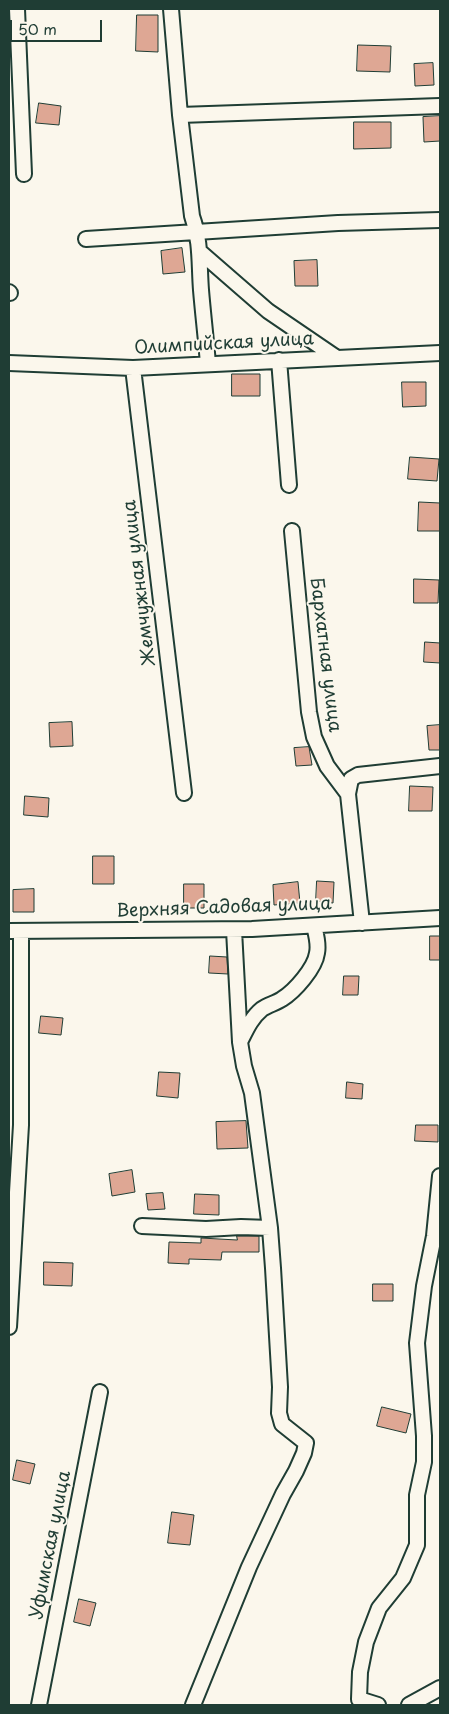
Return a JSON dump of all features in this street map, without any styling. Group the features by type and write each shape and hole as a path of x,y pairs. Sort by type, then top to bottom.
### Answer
{"street":[{"path":"16,9 24,174"},
{"path":"171,9 180,115 192,216 198,232 200,288 208,364"},
{"path":"180,115 440,106"},
{"path":"86,239 338,223 440,220"},
{"path":"199,250 268,311 337,358"},
{"name":"Олимпийская улица","path":"9,363 132,368 440,353"},
{"path":"279,360 289,485"},
{"name":"Жемчужная улица","path":"132,368 184,793"},
{"name":"Бархатная улица","path":"292,531 309,712 314,737 327,766 348,794"},
{"path":"362,923 348,794 351,779 358,775 440,766"},
{"name":"Верхняя Садовая улица","path":"15,931 234,930 440,918"},
{"path":"240,1042 252,1020 262,1009 283,998 306,975 318,953 314,926"},
{"path":"192,1705 249,1567 304,1454 306,1443 282,1424 279,1413 280,1387 270,1228 252,1093 244,1066 240,1042 234,930"},
{"path":"9,1327 15,1126 15,931"},
{"path":"378,1705 359,1699 360,1672 366,1642 379,1608 403,1578 417,1546 418,1495 424,1462 424,1444 417,1343 424,1286 434,1236 440,1176"},
{"path":"142,1226 206,1230 241,1227 270,1228"},
{"name":"Уфимская улица","path":"39,1705 100,1392"},
{"path":"409,1705 440,1688"}],"building":[{"path":"137,15 158,15 158,52 136,51"},
{"path":"358,45 391,46 390,72 357,71"},
{"path":"433,63 434,85 415,86 414,64"},
{"path":"39,103 61,106 59,125 36,123"},
{"path":"440,116 440,141 424,142 423,117"},
{"path":"354,122 391,122 391,148 354,149"},
{"path":"182,248 185,272 163,274 161,251"},
{"path":"317,260 318,286 295,286 294,261"},
{"path":"232,374 260,374 260,396 232,396"},
{"path":"402,382 426,382 426,406 403,407"},
{"path":"410,457 439,459 437,481 408,479"},
{"path":"419,502 440,503 440,531 418,531"},
{"path":"414,579 439,580 438,603 414,603"},
{"path":"425,642 440,643 440,663 424,662"},
{"path":"72,722 73,746 50,747 49,723"},
{"path":"440,725 440,750 429,750 427,726"},
{"path":"309,747 312,765 296,766 294,748"},
{"path":"410,786 433,787 432,811 409,811"},
{"path":"25,796 49,798 48,817 24,815"},
{"path":"93,856 114,856 114,884 93,884"},
{"path":"317,881 334,882 333,903 316,901"},
{"path":"298,882 300,903 274,905 273,885"},
{"path":"184,884 204,884 204,908 184,908"},
{"path":"34,889 34,912 13,912 13,890"},
{"path":"430,936 440,936 440,960 430,960"},
{"path":"210,956 227,957 228,974 209,973"},
{"path":"344,976 359,976 358,995 343,995"},
{"path":"41,1016 63,1018 61,1035 39,1033"},
{"path":"159,1072 180,1073 178,1098 157,1096"},
{"path":"347,1082 363,1084 362,1099 346,1098"},
{"path":"246,1121 248,1148 217,1149 216,1122"},
{"path":"416,1125 438,1125 438,1142 415,1141"},
{"path":"132,1170 135,1192 112,1196 109,1174"},
{"path":"163,1193 165,1209 148,1210 146,1194"},
{"path":"195,1194 219,1195 219,1215 194,1214"},
{"path":"237,1236 259,1236 259,1252 222,1252 221,1260 189,1259 189,1264 168,1263 169,1242 201,1243 201,1238 237,1240"},
{"path":"44,1262 73,1263 72,1286 44,1285"},
{"path":"373,1284 393,1284 393,1301 373,1301"},
{"path":"382,1407 411,1414 406,1433 377,1426"},
{"path":"17,1460 35,1464 30,1484 13,1480"},
{"path":"172,1512 194,1515 190,1545 168,1543"},
{"path":"79,1599 96,1603 90,1626 74,1622"}]}
